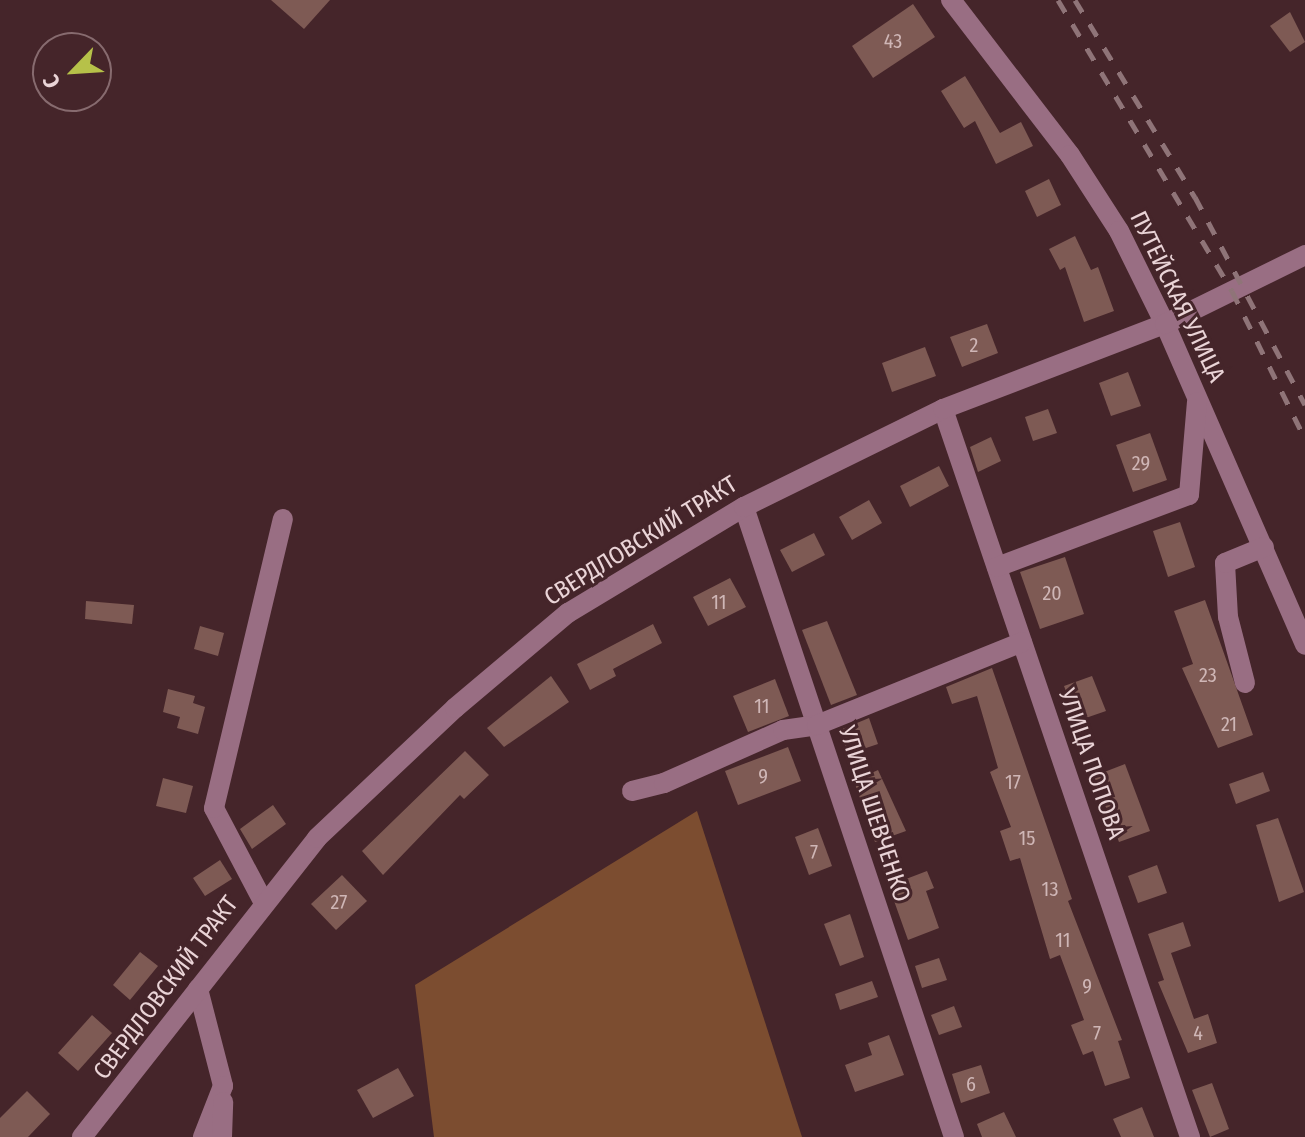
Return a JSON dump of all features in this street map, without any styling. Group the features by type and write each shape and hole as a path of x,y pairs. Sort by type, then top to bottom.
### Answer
{"street":[{"name":"ПУТЕЙСКАЯ УЛИЦА","path":"951,0 1070,155 1119,231 1165,324 1305,645"},
{"name":"СВЕРДЛОВСКИЙ ТРАКТ","path":"82,1137 317,838 455,708 568,613 744,507 943,409 1165,324 1305,255"},
{"path":"997,567 1189,495 1197,398"},
{"name":"УЛИЦА ПОПОВА","path":"943,409 1190,1137"},
{"name":"УЛИЦА ШЕВЧЕНКО","path":"744,507 954,1137"},
{"path":"264,903 214,808 283,519"},
{"path":"1245,683 1228,617 1225,563 1264,547"},
{"path":"632,791 664,783 783,730 817,725 1022,642"},
{"path":"198,989 223,1086 222,1137"},
{"path":"203,1137 223,1086"}],"shaded area":[{"path":"697,811 802,1137 434,1137 415,985"}],"building":[{"path":"271,0 330,0 304,29"},
{"path":"913,4 935,37 873,78 852,46"},
{"path":"1290,12 1305,42 1290,52 1270,26"},
{"path":"965,76 1000,133 1021,122 1033,146 996,164 975,121 964,128 941,91"},
{"path":"1049,179 1061,205 1037,217 1025,191"},
{"path":"1075,236 1091,270 1098,267 1114,311 1084,322 1065,267 1060,270 1049,249"},
{"path":"987,324 998,353 962,367 950,337"},
{"path":"925,347 936,376 892,392 882,363"},
{"path":"1128,372 1141,406 1111,416 1099,383"},
{"path":"1048,409 1057,433 1033,441 1025,417"},
{"path":"1150,433 1167,480 1133,492 1116,445"},
{"path":"991,437 1001,461 978,472 970,447"},
{"path":"939,466 949,486 910,507 900,486"},
{"path":"869,500 882,523 852,540 839,517"},
{"path":"1180,522 1195,567 1168,577 1153,531"},
{"path":"814,533 825,555 792,572 780,550"},
{"path":"1065,557 1084,614 1040,629 1020,572"},
{"path":"730,578 746,607 708,626 693,597"},
{"path":"1205,600 1253,735 1218,748 1182,668 1193,664 1174,611"},
{"path":"86,601 134,605 132,624 85,619"},
{"path":"827,621 857,695 831,705 802,630"},
{"path":"653,624 662,643 613,669 616,676 590,690 577,664"},
{"path":"200,626 224,633 218,656 194,649"},
{"path":"992,668 1072,899 1068,901 1122,1040 1118,1041 1130,1078 1105,1086 1093,1051 1083,1055 1071,1025 1084,1020 1060,955 1050,959 1020,858 1010,861 1000,831 1011,827 990,772 998,768 977,696 952,704 946,687"},
{"path":"551,676 569,702 504,747 487,728"},
{"path":"1092,676 1106,711 1077,721 1064,686"},
{"path":"775,679 789,716 748,732 733,696"},
{"path":"168,689 195,696 193,703 205,707 198,734 177,728 180,717 163,712"},
{"path":"869,718 878,744 848,754 840,730"},
{"path":"788,747 801,781 738,805 725,771"},
{"path":"465,751 489,775 464,799 460,795 383,875 362,851"},
{"path":"1125,764 1150,831 1119,842 1094,776"},
{"path":"878,770 906,831 875,842 854,781"},
{"path":"1263,772 1270,791 1236,804 1229,784"},
{"path":"163,778 193,786 186,813 156,806"},
{"path":"273,805 286,824 252,849 240,829"},
{"path":"1278,818 1304,892 1279,902 1256,825"},
{"path":"818,828 832,866 809,875 795,837"},
{"path":"220,860 232,879 205,896 193,878"},
{"path":"900,864 906,879 927,871 934,888 926,891 939,928 908,940 883,870"},
{"path":"1157,865 1167,893 1138,903 1128,876"},
{"path":"342,875 367,901 336,930 311,904"},
{"path":"850,914 864,957 840,966 824,924"},
{"path":"1183,922 1191,946 1171,953 1194,1019 1208,1014 1217,1043 1188,1053 1158,982 1164,980 1148,934"},
{"path":"140,952 158,966 130,1000 113,985"},
{"path":"939,958 947,980 922,988 915,966"},
{"path":"872,981 878,997 840,1010 835,994"},
{"path":"954,1006 962,1027 939,1035 931,1015"},
{"path":"92,1015 112,1033 78,1071 58,1053"},
{"path":"889,1035 904,1075 855,1092 845,1065 872,1055 868,1043"},
{"path":"981,1065 990,1093 961,1103 952,1074"},
{"path":"398,1068 414,1096 373,1118 357,1090"},
{"path":"1212,1083 1229,1129 1210,1137 1192,1090"},
{"path":"27,1091 50,1114 28,1137 0,1137 0,1118"},
{"path":"1142,1107 1154,1137 1121,1137 1113,1119"},
{"path":"1004,1112 1016,1137 982,1137 977,1124"}],"railway":[{"path":"1058,0 1232,291 1305,439"},
{"path":"1075,0 1195,197 1305,405"}]}
